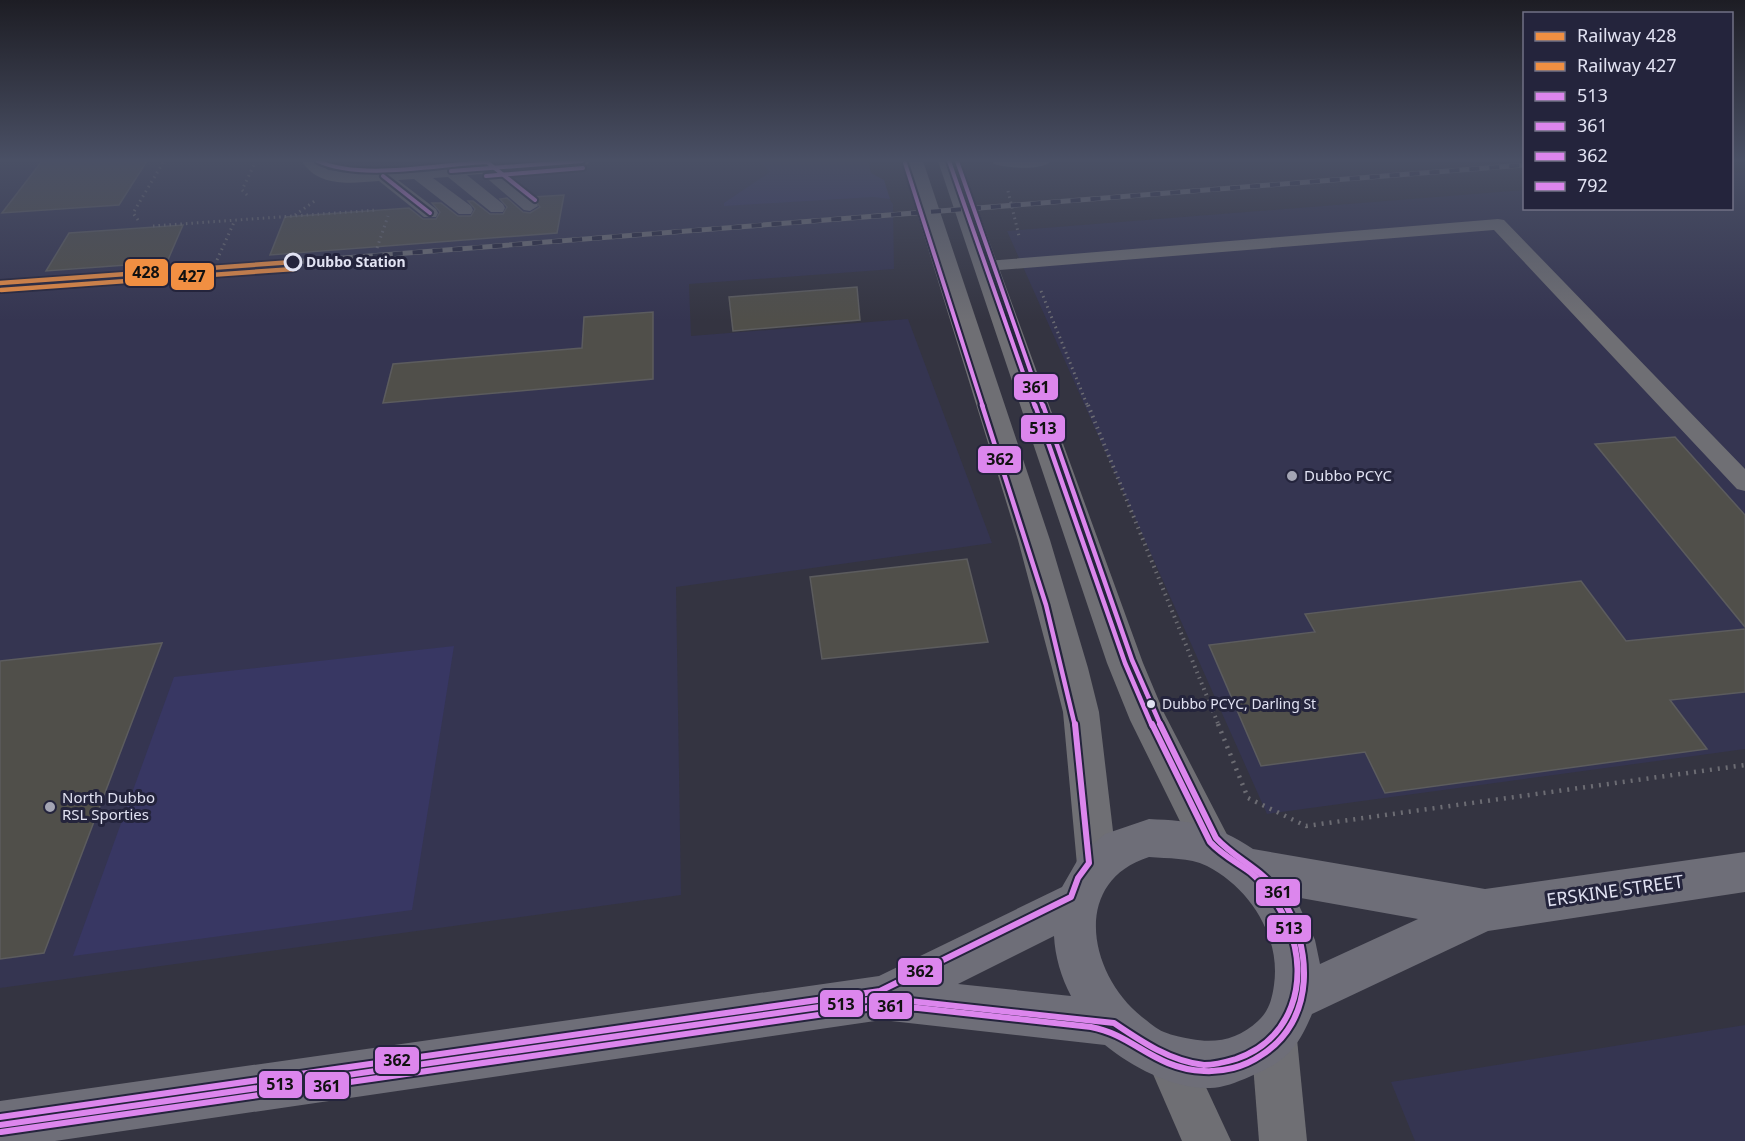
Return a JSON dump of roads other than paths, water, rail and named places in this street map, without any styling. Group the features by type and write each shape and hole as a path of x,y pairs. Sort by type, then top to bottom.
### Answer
{"highway":[{"name":"ERSKINE STREET","path":"1087,884 1121,847 1149,838 1182,839 1229,858 1485,910"},
{"path":"1087,884 1073,931 1078,963 1092,995 1114,1023 1140,1044 1169,1058 1208,1065 1244,1057 1274,1039 1287,1020 1295,999 1298,963 1289,928 1271,895 1229,858"},
{"name":"ERSKINE STREET","path":"1295,999 1485,910 1745,872"},
{"path":"882,998 1087,884"},
{"path":"0,1125 882,998 1114,1023"}],"street":[{"path":"930,214 1056,614 1081,712 1087,884"},
{"path":"968,214 1125,663 1154,730 1229,858"},
{"path":"1274,1039 1283,1141"},
{"path":"1169,1058 1207,1141"}],"lane":[{"path":"987,266 1498,224 1745,483"}],"railway":[{"path":"293,262 899,214"}],"rail line":[{"name":"428","path":"0,283 293,262"},
{"name":"427","path":"1,290 294,269"}],"place":[{"name":"Dubbo Station","path":"293,262"},
{"name":"Dubbo PCYC","path":"1292,476"},
{"name":"Dubbo PCYC, Darling St","path":"1151,704"},
{"name":"North Dubbo RSL Sporties","path":"50,807"}]}
